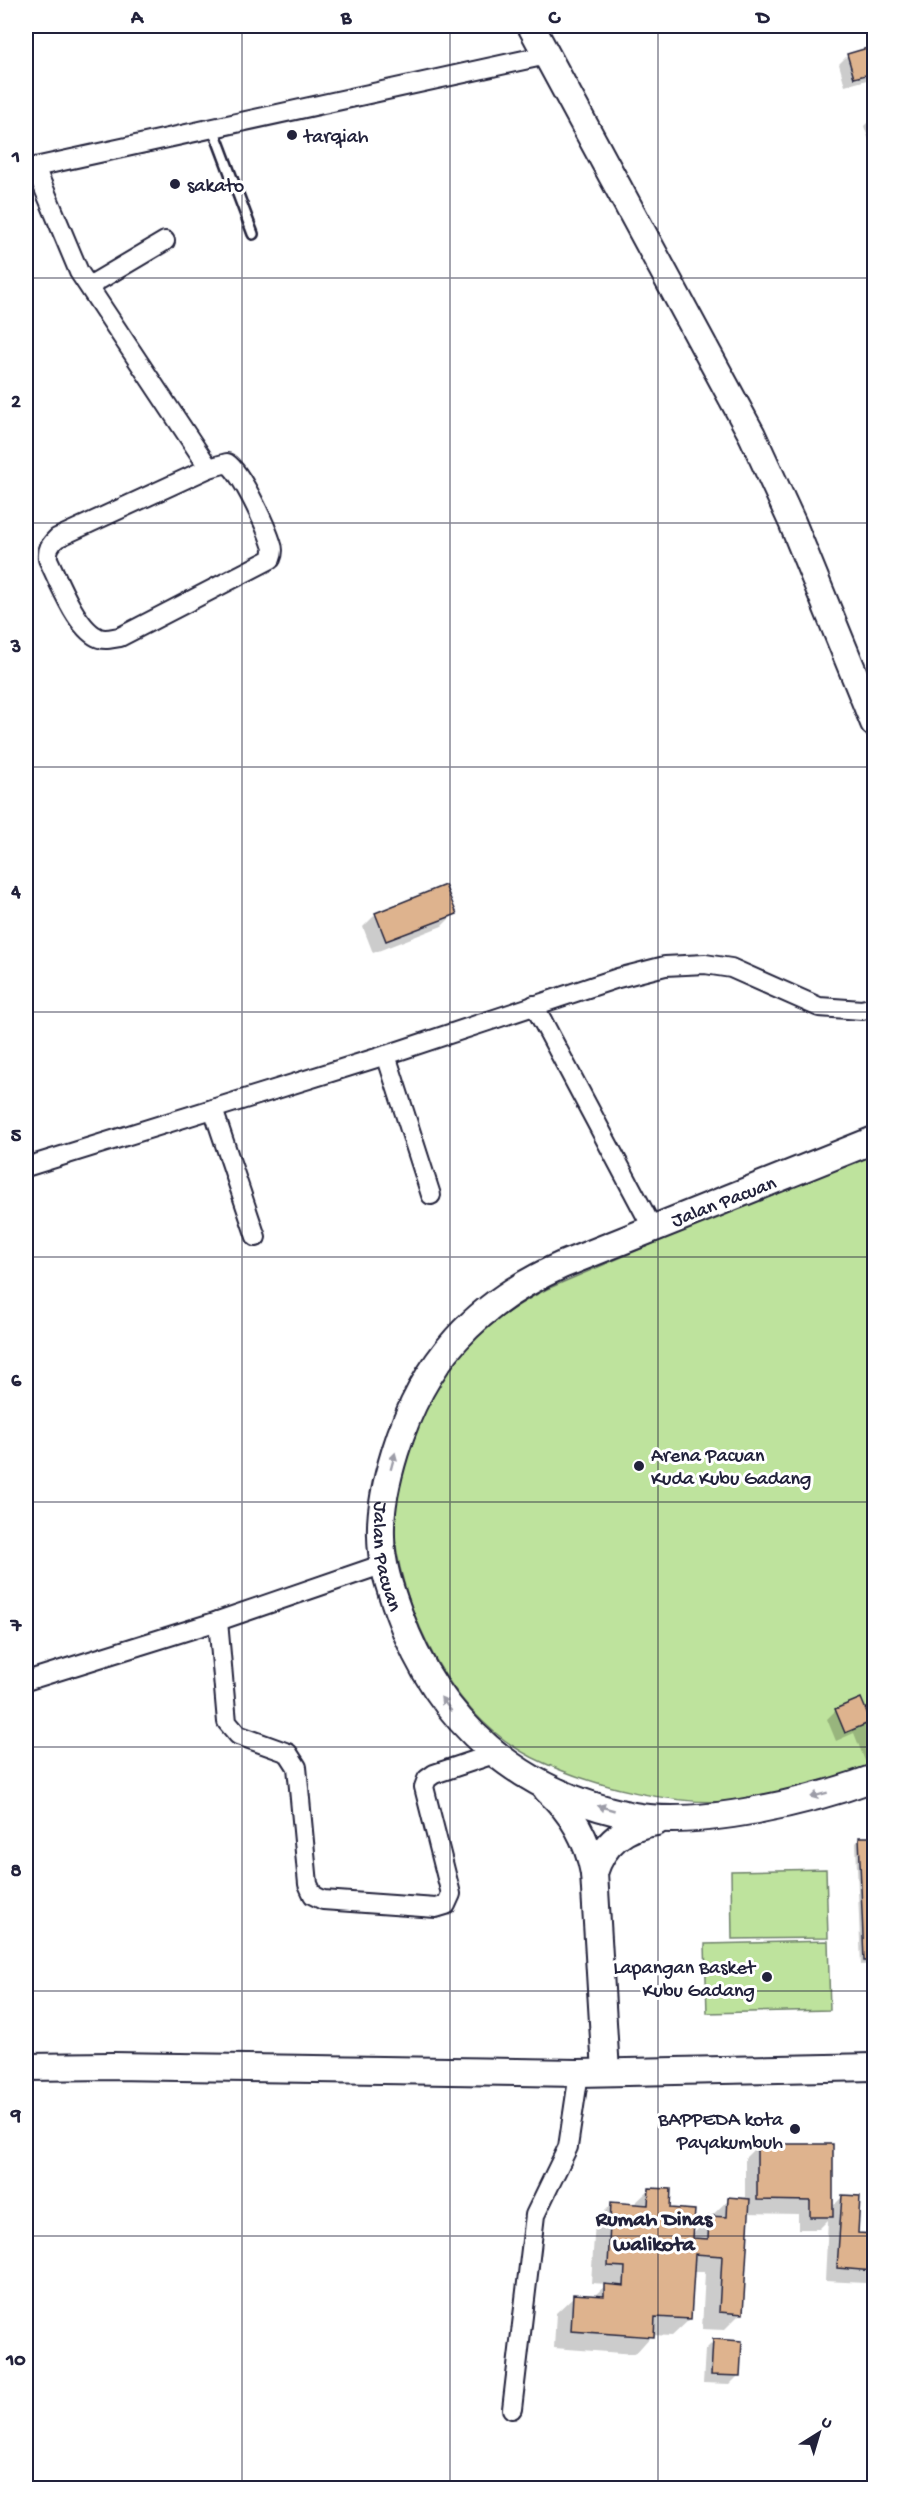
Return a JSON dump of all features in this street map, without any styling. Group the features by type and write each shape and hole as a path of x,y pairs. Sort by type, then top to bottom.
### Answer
{"street":[{"path":"531,26 752,435 792,522 874,723"},
{"path":"209,468 79,272 30,168 547,56"},
{"path":"89,286 165,241"},
{"path":"226,464 233,468 243,481 273,546 271,559 120,637 98,639 87,632 74,612 48,559 47,551 50,544 57,538 209,468 226,464"},
{"path":"26,1167 386,1055 618,978 664,966 705,964 731,968 819,1007 862,1010 874,1007"},
{"path":"534,1005 652,1227"},
{"path":"386,1055 431,1195"},
{"path":"213,1109 256,1237"},
{"name":"Jalan Pacuan","path":"874,1140 652,1227 551,1270 519,1286 481,1313 448,1348 421,1389 399,1438 391,1465 381,1536 384,1564 402,1623 429,1681 449,1708 494,1754 538,1782 604,1808 634,1816 668,1820 740,1812 790,1803 874,1778"},
{"path":"26,1681 218,1621 384,1564"},
{"path":"218,1621 227,1722 238,1735 288,1753 297,1767 308,1884 313,1895 323,1900 436,1908 446,1905 451,1894 424,1787 427,1779 434,1774 494,1754"},
{"path":"538,1782 565,1809 577,1827 586,1843 594,1874 606,2072"},
{"path":"594,1874 603,1851 620,1834 648,1823 668,1820"},
{"path":"26,2067 112,2066 579,2073 874,2067"},
{"path":"512,2409 535,2215 568,2147 579,2073"}],"lane":[{"path":"213,128 253,234"}],"green space":[{"name":"Arena Pacuan Kuda Kubu Gadang","path":"874,1149 874,1764 806,1787 770,1796 735,1801 688,1801 637,1793 588,1780 544,1763 510,1744 481,1720 445,1675 415,1615 397,1554 395,1513 406,1457 416,1430 444,1378 460,1355 478,1336 502,1316 528,1299"},
{"name":"Lapangan Basket Kubu Gadang","path":"826,1869 828,1938 732,1939 731,1871"},
{"name":"Lapangan Basket Kubu Gadang","path":"828,1941 830,2010 707,2013 705,1944"}],"building":[{"path":"874,46 874,73 854,78 847,54"},
{"path":"445,885 457,914 386,941 375,913"},
{"path":"861,1698 871,1722 845,1733 835,1709"},
{"path":"874,1705 874,1726 867,1708"},
{"path":"859,1837 874,1837 874,1961 864,1961"},
{"name":"BAPPEDA kota Payakumbuh","path":"757,2144 833,2144 833,2217 810,2217 810,2201 757,2200"},
{"name":"Rumah Dinas walikota","path":"649,2188 671,2189 670,2208 695,2210 693,2238 708,2239 709,2216 727,2217 728,2197 750,2199 743,2314 719,2312 722,2256 695,2254 691,2319 655,2317 654,2337 571,2331 573,2294 604,2296 604,2284 624,2286 625,2267 608,2266 611,2202 648,2205"},
{"path":"842,2195 860,2196 858,2233 874,2234 874,2271 837,2268"},
{"path":"713,2339 742,2341 740,2376 711,2375"}],"place":[{"name":"tarqiah","path":"292,135"},
{"name":"sakato","path":"175,184"},
{"name":"Arena Pacuan Kuda Kubu Gadang","path":"639,1466"},
{"name":"Lapangan Basket Kubu Gadang","path":"767,1977"},
{"name":"BAPPEDA kota Payakumbuh","path":"795,2129"}],"district":[{"name":"Rumah Dinas walikota","path":"654,2230"}]}
